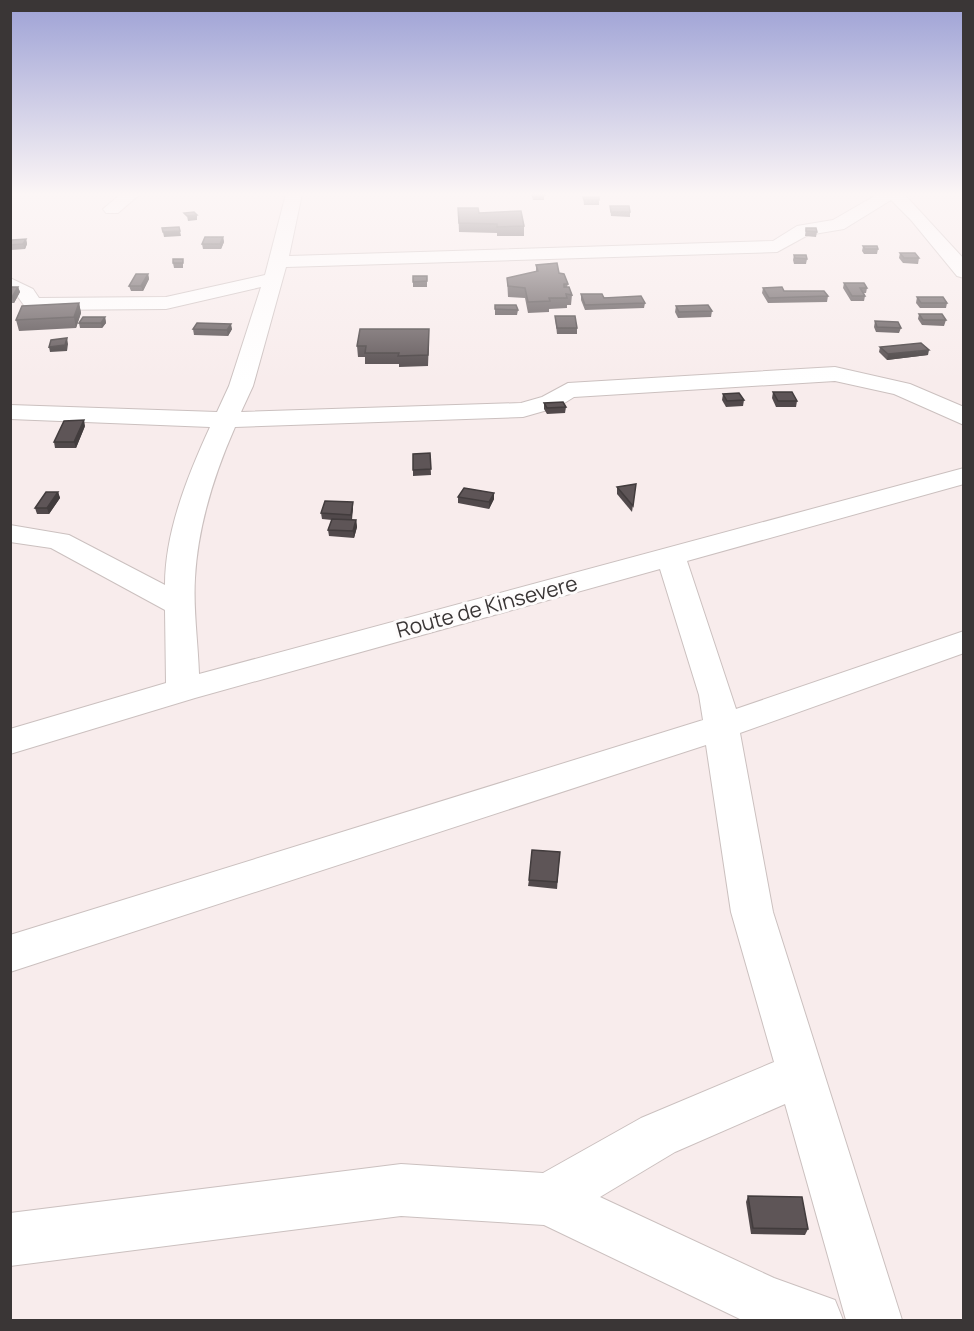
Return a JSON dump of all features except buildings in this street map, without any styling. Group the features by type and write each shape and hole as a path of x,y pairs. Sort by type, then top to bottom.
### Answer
{"street":[{"path":"183,690 180,578 189,518 210,455 228,420 279,256"},
{"path":"10,284 26,293 33,304 142,304 188,300 276,270 578,256"},
{"path":"949,256 963,272"},
{"path":"10,412 228,420 523,410 550,402 568,390 835,374 861,378 942,403 963,418"},
{"name":"Route de Kinsevere","path":"10,742 183,690 963,476"},
{"path":"10,533 59,541 181,606"},
{"path":"671,557 716,695 752,912 874,1320"},
{"path":"10,954 721,727 963,641"},
{"path":"547,1199 658,1135 800,1074"},
{"path":"10,1240 401,1190 547,1199 766,1303 814,1320"}]}
